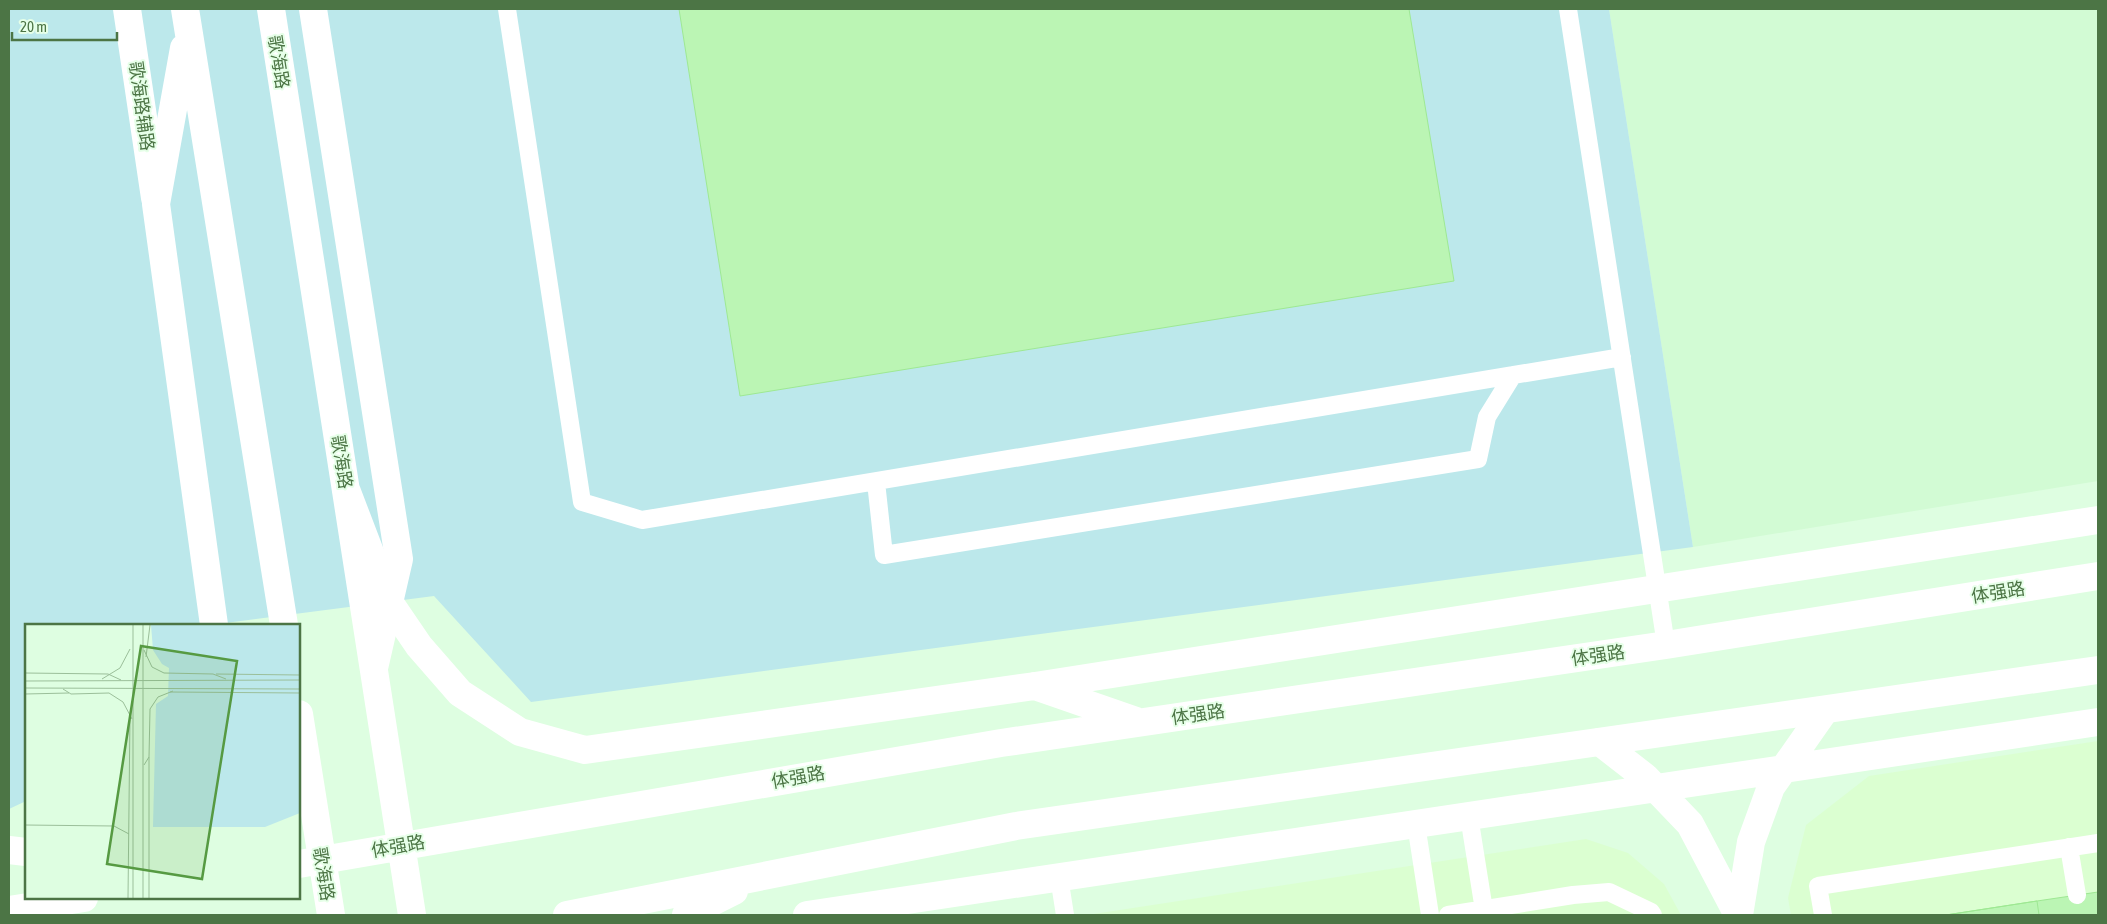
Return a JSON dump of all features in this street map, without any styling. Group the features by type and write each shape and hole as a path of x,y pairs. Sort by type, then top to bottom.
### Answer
{"main road":[{"name":"歌海路辅路","path":"127,9 214,624"},
{"name":"歌海路","path":"271,9 412,915"},
{"path":"313,9 399,559 374,668"},
{"path":"156,204 186,18"},
{"path":"186,18 284,624"},
{"path":"347,492 389,602 419,646 460,693 520,732 584,750 1036,686 2098,520"},
{"name":"体强路","path":"310,862 1001,743 1666,645 2098,576"},
{"path":"580,914 1016,826 2098,670"},
{"path":"1036,686 1140,722"},
{"path":"1738,915 1751,842 1771,787 1825,710"},
{"path":"807,915 2098,722"},
{"name":"歌海路","path":"300,727 310,862 331,915"},
{"path":"1600,742 1655,788 1690,824 1738,915"},
{"path":"9,850 25,852"},
{"path":"686,915 766,876"},
{"path":"9,902 25,894"},
{"path":"9,910 78,899"}],"lane":[{"path":"507,9 582,502 642,520 1622,357"},
{"path":"1568,9 1666,645"},
{"path":"876,482 884,555 1478,459 1487,417 1513,375"},
{"path":"1469,816 1484,910"},
{"path":"1416,824 1430,915"},
{"path":"1823,915 1818,886 2098,843"},
{"path":"2069,848 2077,895"},
{"path":"1059,877 1065,915"},
{"path":"1448,915 1573,895 1609,892 1651,912 1653,915"}],"shaded area":[{"path":"9,9 1609,9 1693,547 531,702 434,596 218,624 25,624 25,801 9,809"},
{"path":"1609,9 2098,9 2098,481 1693,547"},
{"path":"2098,741 2098,915 1791,915 1788,898 1806,825 1869,776"},
{"path":"1586,839 1628,853 1664,884 1681,915 1087,915"}],"building":[{"path":"679,9 1409,9 1454,281 740,396"},
{"path":"2098,892 2098,915 1946,915 2037,901"},
{"path":"2037,901 2039,915 1946,915"}]}
